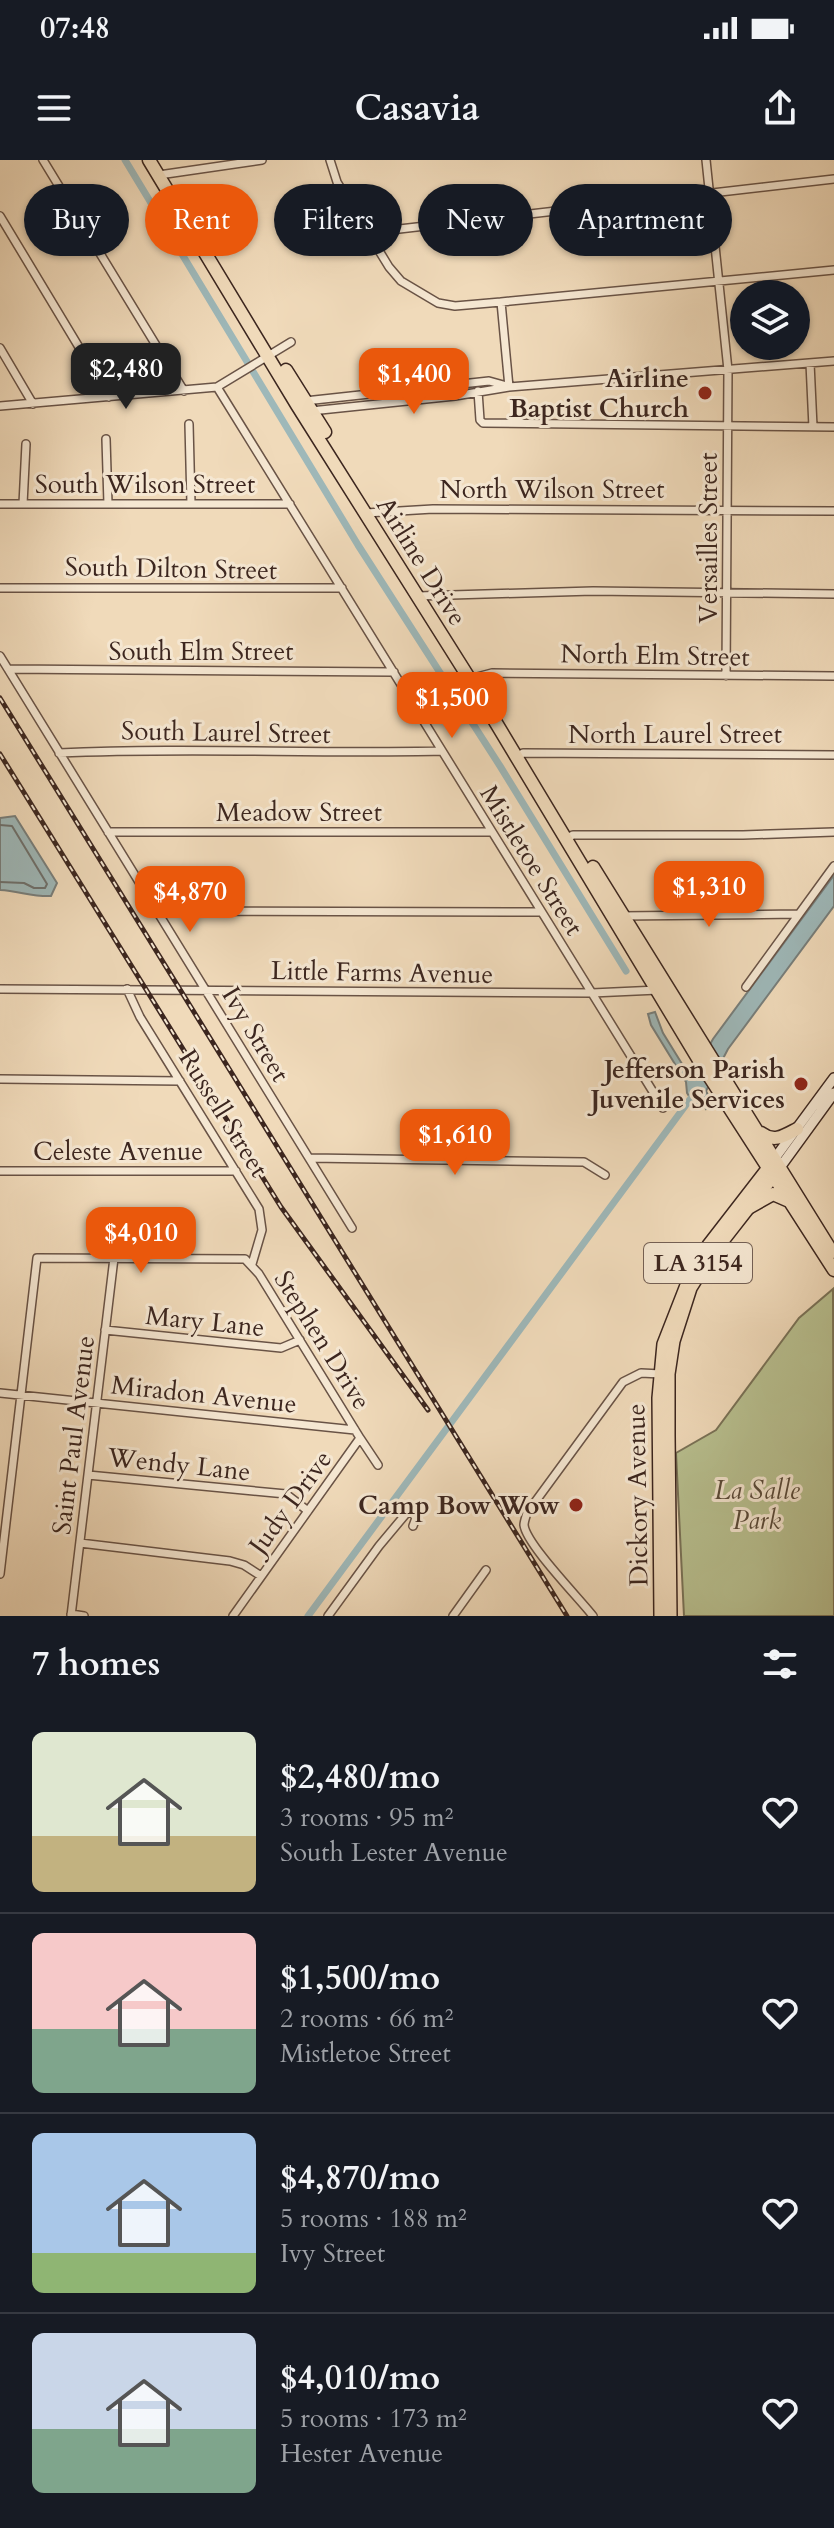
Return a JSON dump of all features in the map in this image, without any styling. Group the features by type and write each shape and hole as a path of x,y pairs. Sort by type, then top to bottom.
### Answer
{"highway":[{"name":"Airline Drive","path":"149,160 163,174"},
{"name":"Airline Drive","path":"158,160 163,174 268,356 304,407 422,595 704,1057 834,1255"},
{"name":"Airline Drive","path":"422,595 477,677 520,755"},
{"name":"Airline Drive","path":"713,1071 758,1131 790,1202 834,1270"},
{"path":"758,1131 774,1139 797,1129"},
{"path":"750,1207 773,1194 790,1202"}],"main road":[{"path":"774,1167 834,1078"},
{"path":"774,1167 834,1093"},
{"name":"LA 3154","path":"664,1374 691,1288 709,1259 750,1207 774,1167"},
{"name":"LA 3154","path":"664,1374 663,1344 690,1275 708,1245 774,1167"},
{"name":"Dickory Avenue","path":"660,1616 664,1374"},
{"name":"Dickory Avenue","path":"664,1374 671,1616"}],"street":[{"path":"43,160 184,391"},
{"path":"163,174 262,160"},
{"path":"330,160 338,184"},
{"name":"Versailles Street","path":"706,160 708,184"},
{"path":"732,190 834,179"},
{"path":"402,229 549,212"},
{"path":"0,216 109,397"},
{"path":"383,256 401,281 430,301 455,306 834,270"},
{"name":"Versailles Street","path":"716,256 728,370 726,676"},
{"path":"501,302 509,387"},
{"path":"0,406 217,387 291,342"},
{"path":"0,348 33,404"},
{"path":"304,407 365,406 509,387 834,361"},
{"path":"810,363 813,427"},
{"path":"304,407 365,393 489,381 509,387"},
{"name":"Mistletoe Street","path":"217,387 663,1108"},
{"path":"395,391 396,402"},
{"path":"478,391 482,422 834,427"},
{"path":"365,393 365,406"},
{"path":"189,424 191,504"},
{"path":"106,439 108,504"},
{"path":"23,504 26,444"},
{"name":"South Wilson Street","path":"0,504 290,504"},
{"name":"North Wilson Street","path":"370,512 834,511"},
{"name":"South Dilton Street","path":"0,588 342,588"},
{"path":"422,595 593,591 834,594"},
{"name":"Ivy Street","path":"0,656 352,1228"},
{"name":"South Elm Street","path":"8,669 394,672"},
{"name":"North Elm Street","path":"477,677 492,673 834,676"},
{"name":"South Laurel Street","path":"59,753 120,750 441,751"},
{"name":"North Laurel Street","path":"520,755 834,755"},
{"name":"Meadow Street","path":"108,832 491,832"},
{"path":"570,836 834,832"},
{"path":"746,987 834,866"},
{"path":"157,911 541,912"},
{"path":"619,917 799,914"},
{"name":"Little Farms Avenue","path":"0,989 592,993 662,989"},
{"name":"Russell Street","path":"127,989 140,1017 262,1216 262,1230 252,1264"},
{"path":"0,1079 180,1081"},
{"path":"310,1158 584,1162 605,1175"},
{"name":"Celeste Avenue","path":"0,1171 236,1171"},
{"path":"0,1574 37,1258 232,1258 245,1259 252,1264"},
{"name":"Saint Paul Avenue","path":"71,1615 114,1258"},
{"name":"Stephen Drive","path":"252,1264 358,1434"},
{"name":"Mary Lane","path":"105,1330 281,1348 300,1340"},
{"path":"593,1616 529,1536 525,1523 527,1513 623,1382 641,1373 664,1374"},
{"name":"Miradon Avenue","path":"0,1393 358,1434"},
{"name":"Judy Drive","path":"233,1616 358,1434 378,1465"},
{"name":"Wendy Lane","path":"88,1475 286,1494 308,1511"},
{"path":"328,1616 410,1509 416,1518 413,1526"},
{"path":"80,1543 230,1561 244,1565 261,1576"},
{"path":"453,1616 486,1570"},
{"path":"71,1615 84,1616"}],"green space":[{"name":"La Salle Park","path":"833,1289 834,1616 684,1616 676,1453 716,1430 799,1318"}],"water":[{"path":"15,816 57,883 51,896 0,890 0,818"},
{"path":"834,875 834,906 728,1049 706,1091 713,1105 706,1109 703,1103 695,1106 687,1093 686,1082 651,1025 648,1014 655,1012 663,1033 687,1072 695,1071 713,1039"}],"waterway":[{"path":"125,160 358,545 500,766 626,971"},
{"path":"308,1616 694,1094"}],"railway":[{"path":"0,698 567,1616"},
{"path":"0,754 281,1207 428,1410"}],"place":[{"name":"Airline Baptist Church","path":"705,393"},
{"name":"Jefferson Parish Juvenile Services","path":"801,1084"},
{"name":"Camp Bow Wow","path":"576,1505"}]}
